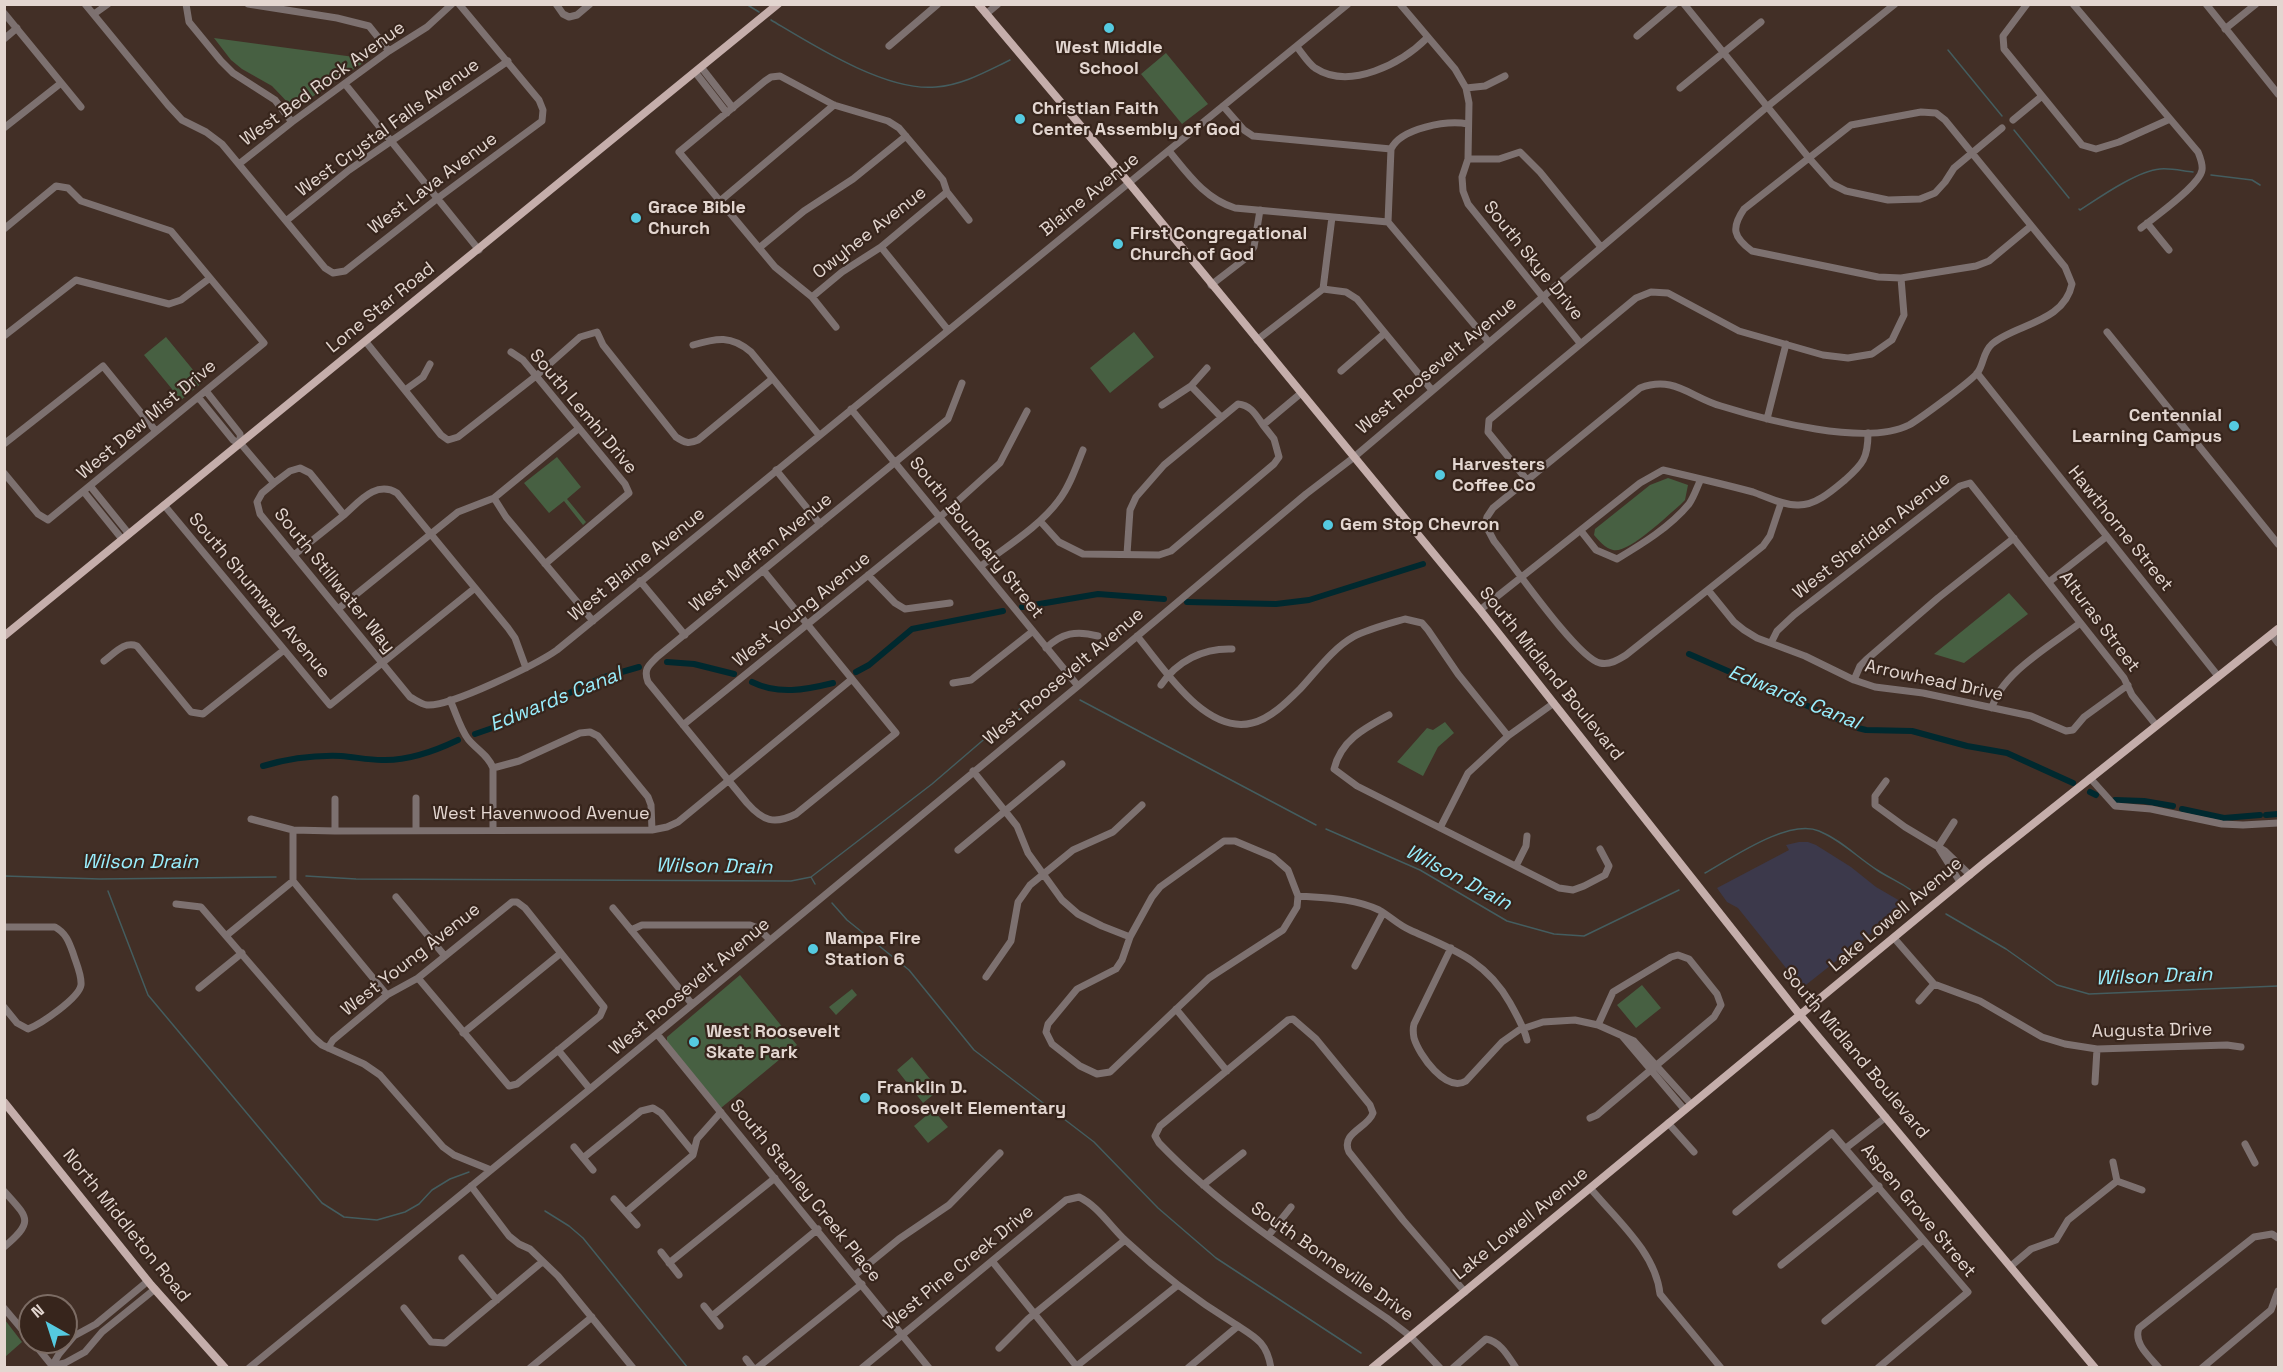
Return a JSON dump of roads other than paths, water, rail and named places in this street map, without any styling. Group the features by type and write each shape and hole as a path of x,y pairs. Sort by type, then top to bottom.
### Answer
{"main road":[{"name":"Lone Star Road","path":"4,636 778,4"},
{"name":"South Midland Boulevard","path":"978,4 1129,183 1300,394 1480,610 1800,1015 2095,1368"},
{"name":"Lake Lowell Avenue","path":"1372,1368 1960,882 2275,632"},
{"name":"North Middleton Road","path":"4,1102 148,1281 225,1368"}],"street":[{"path":"86,4 182,120 206,132 222,144 286,221"},
{"path":"94,15 108,4"},
{"path":"186,4 189,22 221,61 233,73 275,100 292,122"},
{"path":"248,4 337,18 369,26 389,51"},
{"name":"West Bed Rock Avenue","path":"239,164 389,51 420,33 452,4"},
{"path":"459,4 507,61"},
{"path":"556,4 563,14 569,17 577,15 590,4"},
{"path":"889,46 938,4"},
{"path":"986,14 998,4"},
{"name":"Blaine Avenue","path":"851,409 1348,4"},
{"path":"1400,4 1455,69 1466,88 1485,86 1505,76"},
{"path":"1636,36 1675,4"},
{"path":"1684,4 1809,158 1832,184 1846,191 1888,200 1920,199 1935,193 1946,182 1954,168 2002,128"},
{"name":"West Roosevelt Avenue","path":"249,1368 1078,686 1306,494 1353,458 1431,389 1768,106 1894,4"},
{"path":"2026,4 2003,36 2004,49 2082,145 2096,149 2120,142 2170,119"},
{"path":"2073,4 2198,152 2202,169 2200,178 2192,188 2144,226 2169,250"},
{"path":"2206,4 2278,94"},
{"path":"2226,29 2256,4"},
{"path":"4,13 81,107"},
{"path":"1680,88 1761,22"},
{"path":"4,39 17,28"},
{"path":"1297,47 1314,67 1324,73 1340,76 1367,74 1388,67 1427,38"},
{"name":"West Lava Avenue","path":"286,221 326,268 333,273 345,271 542,121 543,110 539,100 507,61"},
{"name":"West Crystal Falls Avenue","path":"286,221 349,170 507,61"},
{"path":"698,70 730,111"},
{"path":"836,327 812,297 775,267 679,152 765,81 771,77 780,76 834,105 888,121 899,128 943,180 947,192 969,220"},
{"path":"4,128 61,83"},
{"path":"345,84 479,250"},
{"name":"South Skye Drive","path":"1466,88 1468,159 1462,177 1463,191 1468,204 1580,343"},
{"path":"2013,120 2042,96"},
{"path":"720,201 834,105"},
{"path":"1223,106 1244,130 1253,136 1391,149"},
{"path":"1781,502 1770,536 1763,546 1626,655 1602,664 1593,661 1583,653 1488,532 1485,524 1486,517 1493,508 1640,388 1653,383 1667,383 1719,406 1798,427 1868,434 1889,432 1908,425 1977,373 1985,352 1991,345 2039,322 2067,299 2072,286 2065,267 1945,120 1936,113 1921,112 1851,125 1744,209 1736,222 1736,234 1740,243 1752,251 1878,277 1901,278 1983,264 2031,226"},
{"path":"1468,124 1449,122 1434,124 1393,144 1388,222 1488,341"},
{"path":"759,248 804,211 854,179 906,136"},
{"path":"1168,151 1194,182 1219,203 1235,208 1388,222"},
{"path":"1468,159 1499,159 1520,152 1540,172 1601,247"},
{"path":"4,229 56,186 68,188 81,201 171,231 210,278 181,300 169,304 76,280 4,336"},
{"name":"Owyhee Avenue","path":"812,297 842,272 881,247 947,192"},
{"path":"1211,285 1246,258 1254,247 1260,210"},
{"path":"1323,289 1332,217"},
{"path":"881,247 948,330"},
{"name":"West Dew Mist Drive","path":"4,473 38,514 48,520 91,487 155,430 264,342 210,278"},
{"path":"1527,480 1488,432 1489,420 1636,298 1651,292 1668,293 1739,331 1823,355 1848,358 1872,354 1892,340 1904,315 1901,278"},
{"path":"1257,340 1323,289 1346,292 1357,299 1431,389"},
{"path":"366,342 441,435 448,440 458,437 536,376 580,337 597,332 603,345 676,437 684,442 690,443 698,440 772,379"},
{"path":"2107,332 2278,544"},
{"path":"1341,371 1385,333"},
{"path":"693,345 714,339 727,339 741,344 751,352 819,435"},
{"path":"1767,419 1786,344"},
{"name":"South Lemhi Drive","path":"511,352 523,360 625,484 629,493 545,564"},
{"path":"405,390 423,377 430,364"},
{"path":"4,444 103,366 155,430"},
{"path":"1162,405 1191,386 1207,368"},
{"name":"Hawthorne Street","path":"1977,373 2218,676"},
{"name":"West Meffan Avenue","path":"683,725 648,682 645,675 646,668 948,419 962,383"},
{"path":"1191,386 1221,417"},
{"path":"206,391 240,434 241,444"},
{"path":"1263,425 1300,394"},
{"path":"198,397 233,440 241,444"},
{"path":"1040,521 1059,542 1083,554 1160,555 1171,550 1280,457 1278,448 1251,409 1238,404 1221,417 1164,465 1136,497 1130,510 1127,554"},
{"name":"West Blaine Avenue","path":"422,704 436,705 450,700 526,668 557,650 851,409"},
{"name":"South Boundary Street","path":"851,409 1078,686"},
{"name":"West Young Avenue","path":"683,725 940,517 1000,463 1027,411"},
{"path":"338,609 467,507 494,498 578,429"},
{"path":"1480,610 1640,483 1663,470 1781,502 1797,505 1810,504 1839,485 1863,462 1868,450 1868,434"},
{"name":"South Stillwater Way","path":"241,444 274,483 262,493 258,502 260,514 410,697 422,704"},
{"path":"981,566 1040,521 1059,502 1083,450"},
{"path":"274,483 290,471 300,468 310,473 344,515"},
{"path":"776,470 820,524"},
{"path":"1581,531 1596,550 1617,559 1645,542 1681,513 1691,502 1701,479"},
{"name":"West Sheridan Avenue","path":"1771,643 1777,631 1788,620 1966,483 1970,483 2014,538"},
{"path":"91,487 126,537"},
{"path":"294,555 371,492 386,488 397,494 515,638 526,668"},
{"path":"84,492 126,537"},
{"path":"494,498 593,621"},
{"name":"South Shumway Avenue","path":"164,506 330,705 383,664"},
{"path":"2049,582 2106,537"},
{"path":"1854,680 1860,666 1866,660 1938,598 2014,538"},
{"name":"Alturas Street","path":"2014,538 2128,685 2132,695 2156,725"},
{"path":"683,725 757,814 777,820 796,814 896,732 763,570"},
{"path":"868,575 895,603 905,609 950,603"},
{"path":"640,581 685,635"},
{"path":"383,664 475,588"},
{"name":"Arrowhead Drive","path":"1708,590 1739,626 1757,638 1805,656 1854,680 1875,687 1923,693 2031,716 2066,731 2073,730 2084,717 2128,685"},
{"path":"1137,636 1168,675 1199,707 1230,724 1253,723 1290,698 1334,652 1352,638 1405,619 1413,620 1422,623 1428,630 1508,736"},
{"path":"1992,708 1995,696 2001,687 2031,660 2080,623"},
{"path":"953,683 971,680 1033,631"},
{"path":"2275,632 2278,643"},
{"path":"1046,648 1058,637 1088,633 1098,636"},
{"path":"104,661 128,644 137,646 191,712 197,715 212,708 284,650"},
{"path":"1161,685 1168,675 1196,654 1216,648 1232,649"},
{"name":"West Havenwood Avenue","path":"250,819 293,830 335,831 652,830 667,827 678,822 852,679"},
{"path":"450,700 470,741 490,760 493,768 493,830"},
{"path":"1440,828 1468,773 1508,736 1554,703"},
{"path":"1389,715 1364,728 1350,739 1341,753 1334,769 1357,786 1559,888 1573,890 1608,871 1608,862 1600,849"},
{"path":"493,768 519,761 580,733 590,732 598,736 648,797 651,806 652,830"},
{"path":"958,850 1062,764"},
{"path":"973,771 1017,826 1028,853 1062,900 1078,914 1130,937"},
{"path":"2090,778 2115,806 2151,809 2222,824 2278,823"},
{"path":"1886,781 1875,796 1875,805 1949,855 1970,875"},
{"path":"416,798 416,830"},
{"path":"335,799 335,831"},
{"path":"986,977 1011,941 1018,902 1030,885 1073,850 1113,832 1142,805"},
{"path":"1938,847 1954,822"},
{"path":"293,830 293,880 387,995"},
{"path":"1516,866 1526,846 1527,836"},
{"path":"1224,841 1235,841 1273,857 1288,870 1298,897 1297,907 1283,930 1209,978 1117,1067 1103,1075 1097,1074 1080,1066 1047,1039 1048,1023 1077,988 1116,969 1122,960 1130,937 1160,887 1224,841"},
{"path":"1938,847 1960,882"},
{"path":"226,935 293,880"},
{"path":"396,897 444,955"},
{"path":"1298,897 1330,898 1364,904 1406,928 1473,960 1491,975 1503,991 1524,1027 1527,1040"},
{"name":"West Young Avenue","path":"328,1048 333,1040 387,995 418,978 512,902 517,902 525,908 561,953"},
{"path":"176,904 201,907 314,1038 328,1048 364,1064 380,1075 443,1147 453,1155 491,1170"},
{"path":"613,908 692,1004"},
{"path":"1355,966 1383,913"},
{"path":"631,930 642,925 750,925 758,928 770,940"},
{"path":"4,927 55,927 62,930 68,940 80,975 81,987 75,996 39,1025 28,1029 17,1023 4,1007"},
{"name":"Augusta Drive","path":"1894,938 1934,984 1980,1001 2042,1037 2065,1044 2097,1049 2227,1045 2241,1047"},
{"path":"1450,948 1414,1023 1415,1041 1439,1076 1450,1084 1461,1084 1472,1077 1502,1042 1524,1027 1557,1019 1575,1020 1598,1025 1634,1041 1687,1107"},
{"path":"199,988 242,953"},
{"path":"418,978 463,1033 509,1086 517,1084 600,1016 604,1007 561,953 463,1033"},
{"path":"1590,1118 1597,1115 1719,1012 1721,1005 1718,994 1689,959 1678,955 1619,986 1608,998 1598,1025"},
{"path":"1919,1001 1934,984"},
{"path":"1176,1009 1227,1071"},
{"path":"1243,1153 1203,1185 1155,1136 1160,1126 1288,1020 1293,1019 1316,1039 1370,1105 1373,1113 1371,1119 1348,1139 1349,1152 1403,1220 1465,1292"},
{"name":"South Stanley Creek Place","path":"657,1034 929,1368"},
{"path":"2095,1082 2097,1049"},
{"path":"558,1050 590,1089"},
{"path":"583,1158 642,1111 653,1108 661,1113 693,1152"},
{"path":"626,1212 693,1155 697,1138 721,1112"},
{"name":"Aspen Grove Street","path":"1846,1148 1886,1117"},
{"path":"1668,1123 1694,1152"},
{"name":"Aspen Grove Street","path":"1736,1212 1832,1133 1846,1148 1968,1292 1878,1368"},
{"path":"2245,1144 2255,1163"},
{"path":"574,1147 592,1170"},
{"path":"855,1275 899,1239 949,1205 1000,1153"},
{"path":"2113,1162 2117,1181"},
{"path":"669,1263 775,1178"},
{"path":"2011,1266 2031,1249 2056,1240 2068,1220 2117,1181"},
{"path":"2117,1181 2142,1190"},
{"name":"South Bonneville Drive","path":"1203,1185 1246,1221 1410,1336 1440,1368"},
{"path":"471,1186 509,1236 530,1249 558,1276 633,1368"},
{"path":"1781,1264 1879,1186"},
{"path":"1591,1189 1649,1258 1659,1280 1660,1294 1721,1368"},
{"path":"4,1191 24,1214 26,1223 22,1232 4,1246"},
{"name":"West Pine Creek Drive","path":"862,1368 1066,1200 1079,1197 1090,1202 1125,1240"},
{"path":"614,1198 637,1225"},
{"path":"1268,1236 1291,1208"},
{"path":"712,1316 818,1229"},
{"path":"2158,1368 2138,1341 2136,1335 2139,1328 2254,1237 2272,1234 2278,1238"},
{"path":"999,1348 1035,1314 1125,1240 1198,1300 1260,1340 1269,1355 1271,1368"},
{"path":"1825,1321 1923,1240"},
{"path":"661,1252 679,1275"},
{"path":"462,1258 497,1300"},
{"path":"992,1261 1078,1366 1178,1285"},
{"path":"404,1308 431,1342 445,1343 542,1262"},
{"path":"52,1367 59,1354 74,1336 96,1324 148,1281"},
{"path":"757,1368 862,1284"},
{"path":"52,1367 85,1352 102,1332 155,1289"},
{"path":"2202,1368 2271,1311 2278,1291"},
{"path":"704,1306 720,1326"},
{"path":"4,1308 18,1325"},
{"path":"530,1368 592,1317"},
{"path":"1188,1368 1238,1326"},
{"path":"1453,1368 1486,1340 1493,1341 1502,1348 1516,1368"},
{"path":"437,1351 438,1342"},
{"path":"42,1354 52,1367"},
{"path":"746,1359 753,1368"}],"waterway":[{"path":"746,4 759,12"},
{"path":"771,20 850,65 873,75 916,87 946,86 974,77 1010,60"},
{"path":"1948,50 2002,116"},
{"path":"2014,130 2069,198"},
{"path":"2079,209 2141,174 2160,169 2193,172"},
{"path":"2211,175 2252,180 2260,185"},
{"name":"Edwards Canal","path":"1187,602 1276,604 1309,600 1423,564"},
{"name":"Edwards Canal","path":"1022,607 1098,594 1164,599"},
{"name":"Edwards Canal","path":"856,672 869,665 912,629 1003,611"},
{"name":"Edwards Canal","path":"1689,654 1858,728 1912,731 1967,746 2007,753 2073,783"},
{"name":"Edwards Canal","path":"667,662 694,664 734,674"},
{"name":"Edwards Canal","path":"475,734 504,724 601,678 639,667"},
{"name":"Edwards Canal","path":"752,682 782,690 812,688 833,683"},
{"name":"Wilson Drain","path":"306,876 356,879 791,881 811,877 932,784 1024,705 1056,690"},
{"name":"Wilson Drain","path":"1080,700 1316,825"},
{"name":"Edwards Canal","path":"263,766 292,759 321,756 377,760 402,759 458,740"},
{"name":"Edwards Canal","path":"2090,792 2096,795"},
{"name":"Edwards Canal","path":"2115,800 2144,801 2173,806"},
{"name":"Edwards Canal","path":"2182,809 2224,818 2260,815"},
{"name":"Edwards Canal","path":"2266,815 2278,814"},
{"name":"Wilson Drain","path":"1705,873 1761,842 1792,830 1807,828 1835,839 1923,900"},
{"name":"Wilson Drain","path":"1326,829 1420,870 1507,921 1554,934 1584,936 1679,890"},
{"name":"Wilson Drain","path":"4,876 100,879 276,877"},
{"path":"811,877 815,884"},
{"path":"108,891 148,995 322,1203 344,1217 377,1220 405,1212 419,1204 432,1190 450,1179 469,1172"},
{"path":"832,903 847,920 909,970 974,1050 1094,1142 1158,1208 1216,1258 1361,1353"},
{"name":"Wilson Drain","path":"1946,914 2006,949 2057,985 2089,994 2278,986"},
{"path":"545,1211 583,1238 688,1368"}],"place":[{"name":"West Middle School","path":"1109,28"},
{"name":"Christian Faith Center Assembly of God","path":"1020,119"},
{"name":"Grace Bible Church","path":"636,218"},
{"name":"First Congregational Church of God","path":"1118,244"},
{"name":"Centennial Learning Campus","path":"2234,426"},
{"name":"Harvesters Coffee Co","path":"1440,475"},
{"name":"Gem Stop Chevron","path":"1328,525"},
{"name":"Nampa Fire Station 6","path":"813,949"},
{"name":"West Roosevelt Skate Park","path":"694,1042"},
{"name":"Franklin D. Roosevelt Elementary","path":"865,1098"}]}
